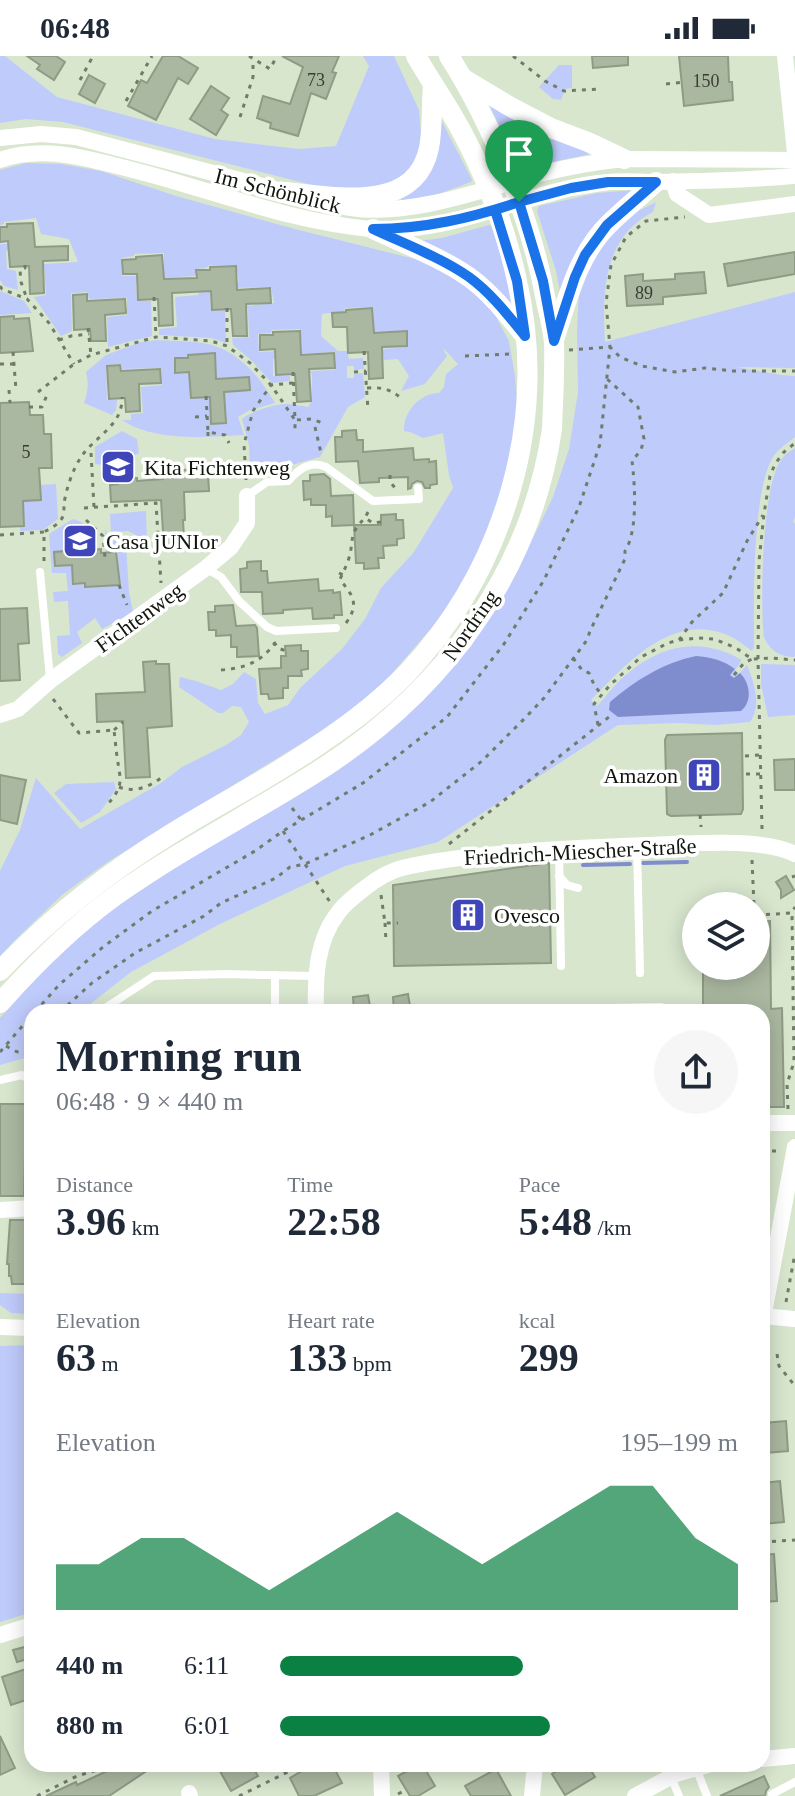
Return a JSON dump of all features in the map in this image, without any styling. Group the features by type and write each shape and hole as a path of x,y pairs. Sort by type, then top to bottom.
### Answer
{"street":[{"name":"Nordring","path":"0,971 71,902 116,869 285,767 361,715 429,648 451,620 478,574 506,509 519,457 524,423 525,336 517,281 488,189 462,132 416,56"},
{"name":"Nordring","path":"0,1003 49,951 114,897 326,766 409,702 469,632 521,542 535,507 552,429 554,341 543,281 519,202 488,127 449,56"},
{"path":"785,56 795,153"},
{"path":"464,79 551,128 624,159"},
{"path":"284,192 357,199 384,195 404,186 419,171 429,150 433,86"},
{"name":"Im Schönblick","path":"0,138 41,134 76,137 284,192 350,208 374,210 427,203 541,174 624,159 795,160"},
{"name":"Im Schönblick","path":"0,160 38,153 75,155 281,212 373,229 419,228 472,217 571,188 608,182 748,180 795,176"},
{"path":"554,341 585,255 607,225 664,181 677,194 709,215 795,204"},
{"path":"373,229 432,256 470,278 496,301 525,336"},
{"name":"Fichtenweg","path":"0,715 18,709 47,683 231,547 247,523 247,496"},
{"name":"Friedrich-Miescher-Straße","path":"316,1004 315,976 325,937 338,913 367,886 399,869 435,861 559,848 757,844 784,848 795,854"},
{"path":"770,1121 792,1117"},
{"path":"770,1281 795,1147"},
{"path":"0,1210 24,1208"},
{"path":"0,1327 24,1328"},
{"path":"0,1635 24,1628"},
{"path":"770,1758 795,1756"},
{"path":"381,1772 382,1796"},
{"path":"532,1796 534,1772"},
{"path":"635,1796 684,1772"}],"lane":[{"path":"247,496 267,482 288,481 309,464 318,463 373,501 419,499 418,488"},
{"path":"206,568 221,577 239,601 267,627 276,631 339,627"},
{"path":"40,572 47,683"},
{"path":"637,846 640,973"},
{"path":"559,848 561,966"},
{"path":"558,875 567,885 578,888"},
{"path":"275,975 275,1004"},
{"path":"111,1004 154,976 315,976"},
{"path":"0,1080 24,1076"},
{"path":"701,1772 707,1796"},
{"path":"671,1777 679,1796"},
{"path":"772,1794 795,1782"}],"path":[{"path":"80,80 93,56"},
{"path":"126,101 152,56"},
{"path":"251,57 270,69 277,56"},
{"path":"513,56 545,81 564,91 599,89"},
{"path":"240,117 253,77 251,57"},
{"path":"666,84 684,82"},
{"path":"709,215 646,221 626,237 611,265 606,303 610,347 620,357 642,366 675,372 705,368 795,371"},
{"path":"25,265 20,270 27,299 49,323 74,364"},
{"path":"0,286 27,299"},
{"path":"154,297 156,337"},
{"path":"227,308 227,346"},
{"path":"88,328 91,355"},
{"path":"59,340 89,334"},
{"path":"38,392 91,355 156,337 183,337 227,346 250,363 271,385 295,420"},
{"path":"83,344 89,344"},
{"path":"594,348 610,347"},
{"path":"364,351 368,410"},
{"path":"13,352 16,390"},
{"path":"0,364 15,364"},
{"path":"354,372 366,371"},
{"path":"293,372 291,391 295,433"},
{"path":"69,1004 92,983 135,953 204,916 221,903 276,878 290,867 305,864 397,821 430,802 482,761 544,698 587,640 625,559 632,531 632,461 641,450 644,439 638,407 607,379"},
{"path":"271,385 293,383"},
{"path":"245,466 244,444 253,411 271,385"},
{"path":"367,388 381,387 393,391 402,399"},
{"path":"9,390 10,403"},
{"path":"29,407 42,407 47,395"},
{"path":"206,396 208,442"},
{"path":"0,535 44,532 59,523 81,455 118,417 122,397"},
{"path":"195,417 207,416"},
{"path":"295,420 311,419 326,424"},
{"path":"315,427 321,453"},
{"path":"208,432 225,435 229,443"},
{"path":"755,892 761,774 759,561 767,490 775,464 795,443"},
{"path":"91,453 94,507"},
{"path":"390,475 390,482 398,493"},
{"path":"84,508 156,502 164,599"},
{"path":"679,640 692,622 723,593 747,541 764,514"},
{"path":"339,627 349,619 354,604 349,590 340,580 340,573 349,559 352,534 367,519 373,523 381,522"},
{"path":"86,520 103,536 105,558"},
{"path":"7,527 7,535"},
{"path":"40,572 46,557 44,532"},
{"path":"618,553 625,551"},
{"path":"340,573 348,577"},
{"path":"119,585 127,608 122,615 126,626"},
{"path":"598,725 594,704 602,694 641,657 668,643 714,639 752,659"},
{"path":"221,670 236,669 254,662 275,645 286,651"},
{"path":"573,658 582,670 589,673 602,694"},
{"path":"734,675 752,659 795,660"},
{"path":"47,683 79,733 114,730 123,722"},
{"path":"435,861 442,849 609,717"},
{"path":"114,730 117,760"},
{"path":"106,806 119,787 120,768 113,753"},
{"path":"745,756 760,755"},
{"path":"746,774 761,774"},
{"path":"119,787 131,791 155,783 162,777"},
{"path":"287,802 302,821"},
{"path":"283,831 323,891"},
{"path":"379,880 386,942"},
{"path":"792,1117 787,1084 794,1062 792,913 795,907"},
{"path":"770,914 792,913"},
{"path":"385,923 398,923"},
{"path":"0,1052 24,1024"},
{"path":"5,1046 24,1054"},
{"path":"789,1318 795,1253"},
{"path":"777,1354 779,1366 795,1386"},
{"path":"770,1542 795,1540"},
{"path":"37,1796 90,1772"},
{"path":"239,1796 282,1772"},
{"path":"395,1796 406,1790"}],"shaded area":[{"path":"0,56 5,56 57,97 215,139 299,149 336,146 369,66 363,56 394,56 419,110 422,145 414,165 398,181 379,190 332,190 63,122 26,119 0,123"},
{"path":"559,65 572,65 572,88 565,89 561,100 553,99 539,87"},
{"path":"483,92 595,153 521,171"},
{"path":"438,114 472,180 441,193 402,202 401,199 419,185"},
{"path":"26,163 61,164 101,171 176,196 419,260 465,283 494,313 509,341 517,404 515,435 503,486 471,569 440,618 383,684 338,721 109,861 63,894 0,956 0,871 20,830 36,778 80,829 241,735 249,722 241,707 232,706 218,713 179,687 180,677 221,690 233,684 244,672 256,679 258,703 265,714 288,705 300,688 342,649 365,619 381,588 414,552 453,488 443,433 423,438 404,431 404,424 419,400 439,393 444,387 446,374 458,364 442,347 447,356 425,384 401,391 409,376 398,359 384,360 382,349 408,347 407,331 369,332 369,325 374,324 373,307 345,308 344,311 322,314 321,336 338,351 347,351 349,359 363,358 364,369 354,370 354,366 347,366 347,378 363,373 365,397 348,407 320,457 271,468 262,476 250,471 249,445 242,419 276,405 308,407 312,401 312,374 309,371 335,370 335,352 296,354 295,347 302,345 300,329 258,334 259,352 279,351 279,358 273,359 273,376 290,376 290,381 272,383 233,345 232,338 249,337 246,306 274,303 271,287 232,288 232,282 239,281 236,265 210,265 197,269 195,276 158,278 158,271 164,270 164,253 134,254 121,258 122,276 141,276 141,283 136,283 137,301 151,301 152,336 108,347 107,317 127,315 127,298 89,299 87,292 71,293 72,331 61,336 34,297 46,295 44,264 78,262 69,239 41,234 36,218 0,225 0,170"},
{"path":"635,190 561,297 537,211 539,206 597,193"},
{"path":"656,202 653,212 636,223 615,251 606,286 605,342 795,292 795,368 736,367 795,376 795,437 776,453 762,490 754,576 752,651 725,634 705,629 667,636 634,658 591,700 597,706 623,678 654,656 683,647 712,648 742,660 735,670 739,674 747,665 756,701 750,722 618,725 438,842 345,866 220,924 131,972 90,1004 24,1004 24,1058 0,1065 0,1018 55,957 112,909 396,724 470,648 505,593 535,534 553,497 569,449 578,392 579,290 596,253 616,227"},
{"path":"489,225 501,254 514,310 419,241"},
{"path":"0,244 11,244 12,250 6,251 7,269 16,271 18,290 4,286 0,280"},
{"path":"216,285 216,293 210,294 211,311 225,310 226,343 211,338 159,335 159,329 177,327 175,297 198,295 200,286"},
{"path":"0,291 24,301 32,313 0,315"},
{"path":"141,342 202,343 225,350 250,369 275,403 238,417 244,435 181,436 150,432 122,420 131,420 131,414 143,413 141,387 162,385 161,368 122,369 121,364 106,365 107,400 117,400 112,415 84,403 88,388 86,372 106,355"},
{"path":"122,431 137,439 139,453 112,466 95,464 95,447"},
{"path":"795,448 795,657 776,652 766,642 762,599 770,494 781,460"},
{"path":"56,484 58,519 43,530 20,531 20,526 24,525 23,501 40,500 40,485"},
{"path":"146,511 147,541 128,531 111,532 110,514"},
{"path":"73,519 86,526 89,547 55,552 55,566 72,565 73,583 85,583 86,587 120,585 116,552 106,553 105,529 110,539 126,545 133,612 102,629 95,618 77,632 82,643 62,657 58,654 57,636 70,635 68,601 54,602 53,592 68,591 66,573 52,573 49,534"},
{"path":"696,656 721,661 735,669 730,675 734,678 740,673 748,687 749,697 741,711 618,717 609,710 610,702 640,680 672,663"},
{"path":"761,664 795,665 795,715 768,717 761,684"},
{"path":"114,782 116,789 100,812 81,823 54,793 66,784"},
{"path":"0,1293 24,1294 24,1314 11,1313 0,1305"},
{"path":"24,1345 24,1614 0,1622 0,1346"}],"building":[{"path":"27,56 56,56 65,62 54,80 37,69 40,65"},
{"path":"163,56 178,56 198,68 188,84 178,78 156,120 128,106 141,80 147,83"},
{"path":"282,56 339,56 326,99 311,93 298,136 270,128 271,123 257,118 263,96 290,104 303,67"},
{"path":"592,56 628,56 628,65 593,68"},
{"path":"679,56 728,56 733,100 684,106"},
{"path":"89,75 105,84 95,103 79,94"},
{"path":"211,86 229,98 221,110 228,115 216,135 190,119"},
{"path":"33,223 35,247 68,246 68,260 43,261 44,293 30,294 29,266 10,267 8,241 0,242 0,227"},
{"path":"795,252 795,274 728,286 724,264"},
{"path":"162,255 164,279 197,278 196,270 236,266 237,290 270,288 271,303 246,304 247,336 233,336 231,309 212,310 211,291 172,293 173,325 159,326 158,299 138,300 137,274 123,274 122,260"},
{"path":"704,272 706,293 663,297 663,304 627,306 625,276 643,274 643,281 675,279 675,274"},
{"path":"87,294 87,301 125,299 126,313 105,315 106,341 91,341 90,329 74,330 73,295"},
{"path":"372,308 374,333 407,331 407,346 382,347 383,378 369,379 368,352 348,353 347,327 333,327 332,313"},
{"path":"14,316 14,319 29,318 33,351 0,353 0,317"},
{"path":"300,331 301,355 334,353 335,368 309,369 311,401 297,402 295,374 276,375 275,349 260,350 260,335"},
{"path":"215,353 216,379 249,377 250,390 224,392 226,423 211,424 210,397 191,398 189,372 175,373 175,358"},
{"path":"120,365 121,371 160,369 161,383 139,384 140,411 126,412 125,398 109,399 107,366"},
{"path":"29,402 30,415 43,415 44,434 51,434 52,468 39,468 41,500 23,501 24,526 0,527 0,403"},
{"path":"356,430 357,440 363,440 363,452 413,448 414,460 436,461 437,484 425,488 422,482 417,481 408,489 408,477 379,478 379,482 360,483 358,461 336,462 335,437 342,437 342,431"},
{"path":"181,467 181,470 200,469 200,475 208,474 209,491 184,492 184,539 178,539 178,546 164,547 161,500 111,502 110,485 118,484 118,479 163,479 162,468"},
{"path":"324,474 330,479 331,496 353,495 354,525 332,526 332,516 326,517 326,505 311,505 311,499 304,500 303,481 310,481 310,475"},
{"path":"396,514 396,520 403,520 404,538 397,539 397,545 383,546 384,558 378,558 379,568 364,569 364,563 356,563 354,525 381,525 381,515"},
{"path":"89,547 89,550 101,549 101,553 116,552 120,585 85,587 85,583 73,584 72,565 55,566 54,552"},
{"path":"261,561 261,571 267,571 268,583 318,579 319,591 340,592 342,615 313,619 312,608 263,614 262,592 241,592 240,569 247,568 247,562"},
{"path":"233,605 236,626 255,625 257,628 259,656 237,657 237,647 231,647 231,635 216,636 216,630 209,630 208,612 215,612 215,606"},
{"path":"27,608 29,643 18,644 20,680 0,681 0,609"},
{"path":"301,645 301,651 308,651 308,669 301,670 302,676 288,676 288,688 283,688 283,698 269,699 268,694 261,694 259,669 281,668 281,656 286,656 285,646"},
{"path":"156,661 156,664 169,664 172,726 147,728 150,777 126,778 123,721 97,722 96,694 145,692 143,662"},
{"name":"Amazon","path":"742,733 741,814 667,814 667,735"},
{"path":"795,759 795,790 775,790 774,760"},
{"path":"0,775 26,780 17,824 0,820"},
{"name":"Ovesco","path":"549,863 551,963 394,966 393,885"},
{"path":"786,876 794,890 781,898 776,882"},
{"path":"770,921 771,1009 782,1008 784,1107 770,1107 770,1004 703,1004 703,980 770,980"},
{"path":"408,994 410,1004 393,1004 393,997"},
{"path":"368,995 370,1004 353,1004 353,997"},
{"path":"0,1104 24,1104 24,1196 0,1196"},
{"path":"10,1220 24,1220 24,1284 12,1284 7,1264"},
{"path":"786,1421 788,1451 770,1453 770,1422"},
{"path":"780,1481 784,1522 770,1523 770,1482"},
{"path":"770,1554 774,1554 777,1601 770,1601"},
{"path":"24,1647 24,1660 17,1662 13,1650"},
{"path":"24,1670 24,1701 11,1705 2,1677"},
{"path":"0,1736 15,1768 0,1775"},
{"path":"105,1772 145,1772 109,1796 46,1796 76,1782 77,1785"},
{"path":"220,1772 256,1772 258,1776 231,1791"},
{"path":"300,1772 336,1772 342,1783 314,1796 299,1796 290,1778"},
{"path":"405,1772 427,1772 435,1786 418,1796 410,1796 398,1776"},
{"path":"491,1772 498,1772 511,1796 471,1796 465,1786"},
{"path":"592,1772 595,1777 565,1795 552,1774"},
{"path":"764,1776 769,1787 765,1796 720,1796"}],"waterway":[{"path":"643,863 687,862"},
{"path":"583,865 630,864"}],"place":[{"name":"Kita Fichtenweg","path":"118,467"},
{"name":"Casa jUNIor","path":"80,541"},
{"name":"Amazon","path":"704,775"},
{"name":"Ovesco","path":"468,915"}],"route":[{"path":"519,202 495,210 517,281 525,336 496,301 470,278 432,256 373,229 419,228 472,217 519,202 543,281 554,341 585,255 607,225 656,182 608,182 519,202"}]}
